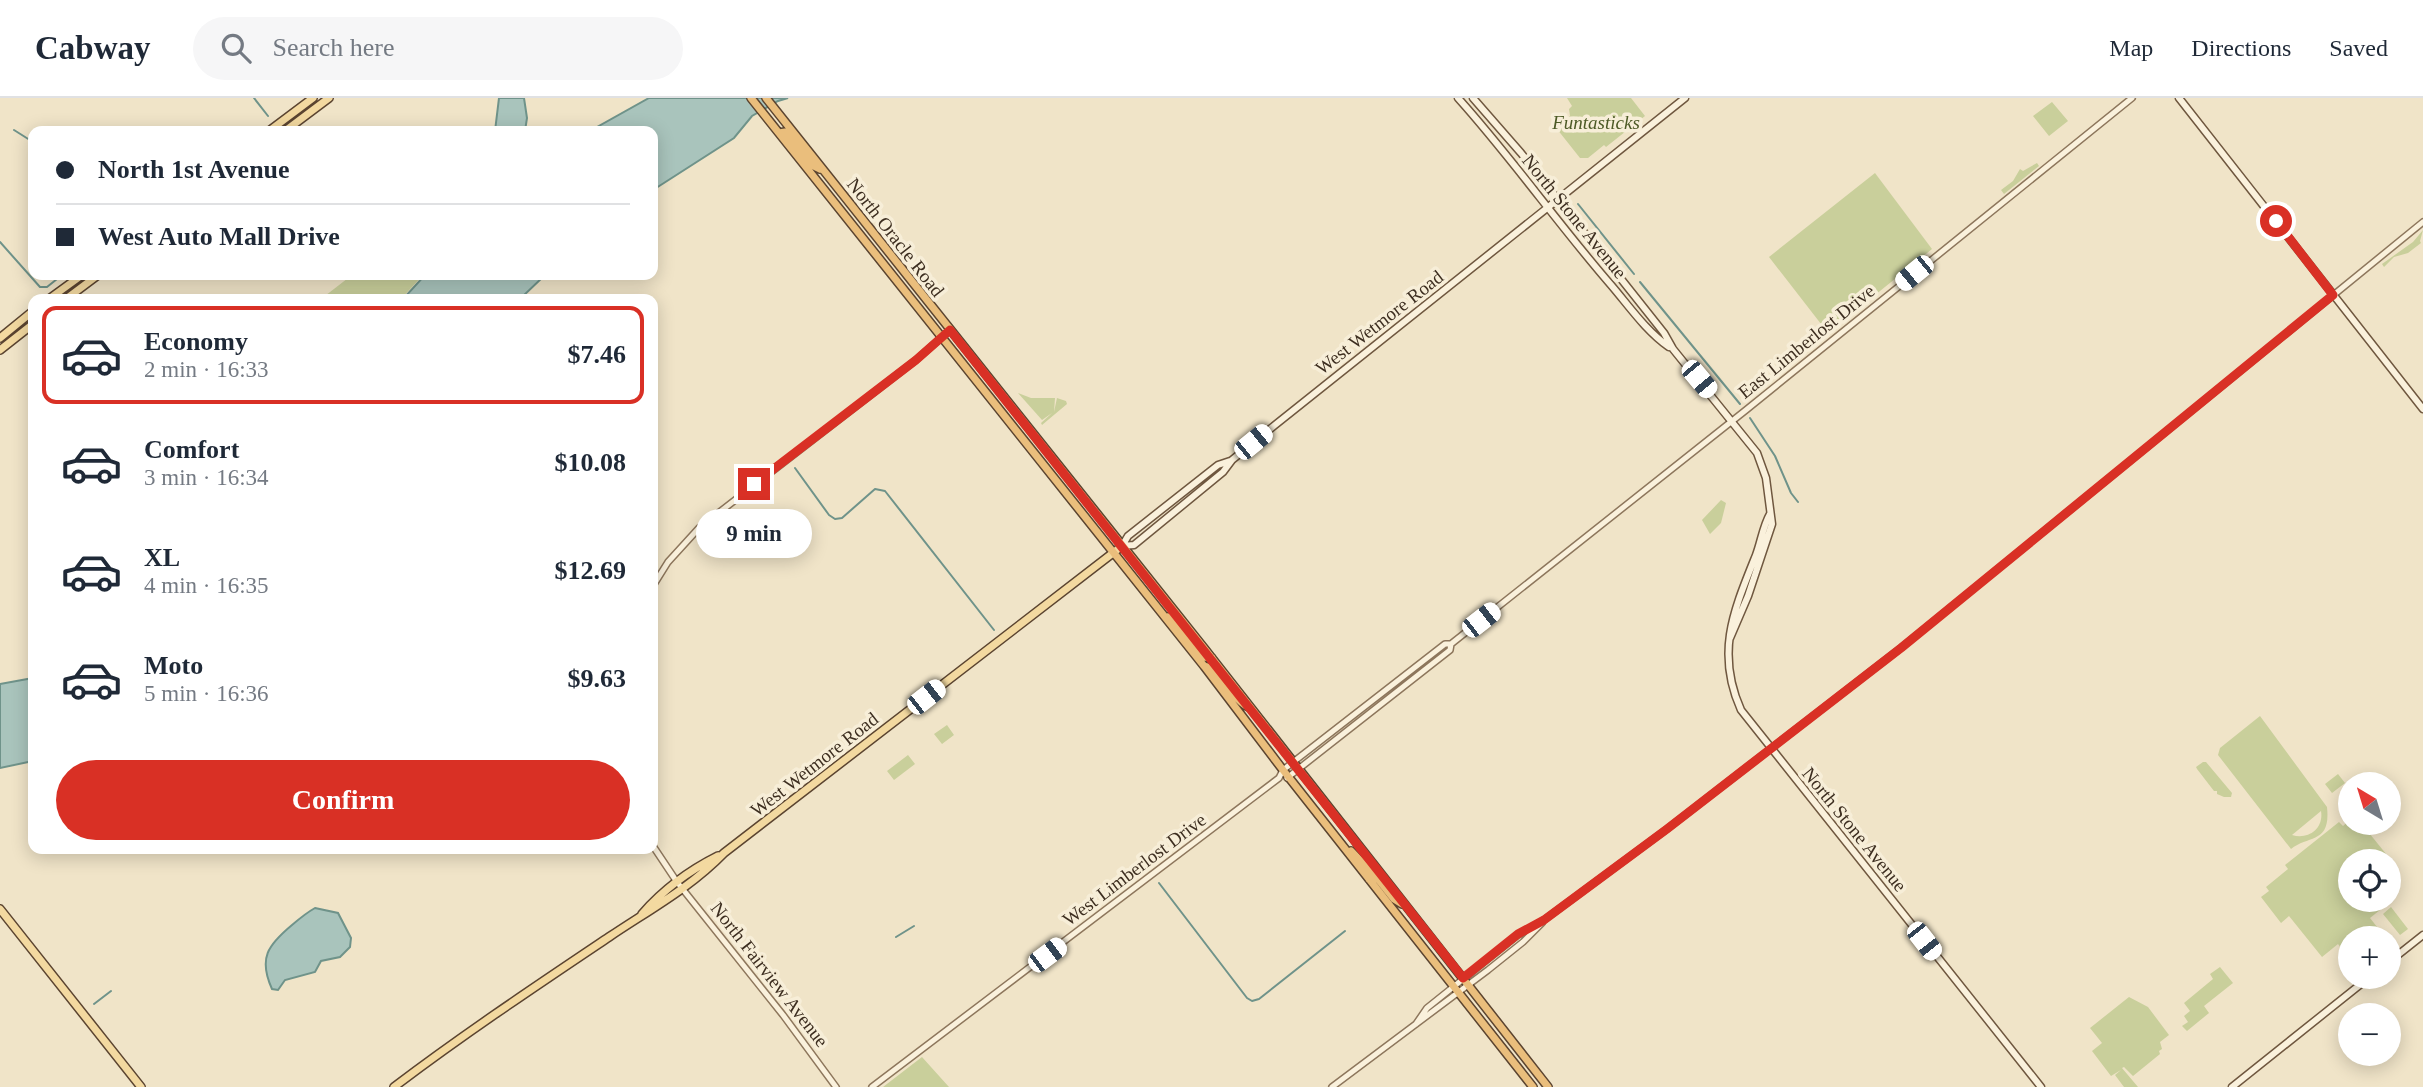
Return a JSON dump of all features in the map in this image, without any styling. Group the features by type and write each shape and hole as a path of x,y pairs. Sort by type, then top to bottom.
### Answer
{"highway":[{"name":"North Oracle Road","path":"751,98 943,337 1203,666 1284,775 1457,988 1533,1087"},
{"name":"North Oracle Road","path":"766,98 1212,658 1548,1087"},
{"path":"779,133 785,132 814,166 824,171"},
{"path":"1161,613 1175,621 1203,657 1212,658"},
{"path":"1203,666 1212,668 1243,706 1251,709"},
{"path":"1342,844 1360,858 1371,872 1379,872"},
{"path":"1369,879 1378,879 1394,899 1406,906"}],"main road":[{"path":"276,126 313,98"},
{"path":"292,126 329,98"},
{"name":"North Stone Avenue","path":"1458,98 1638,317 1658,339 1673,349"},
{"name":"North Stone Avenue","path":"1473,98 1521,153 1757,453 1766,478 1772,524 1737,625 1728,642 1732,690 1741,710 2040,1087"},
{"name":"West Wetmore Road","path":"394,1087 480,1023 683,890 724,853 1122,546 1134,545 1223,471 1232,460 1685,98"},
{"path":"2179,98 2423,409"},
{"path":"56,294 75,280"},
{"path":"73,294 91,280"},
{"path":"0,338 28,315"},
{"path":"0,350 28,328"},
{"name":"West Wetmore Road","path":"639,917 654,900 677,882 702,864 724,853"},
{"path":"0,909 141,1087"},
{"path":"2401,952 2423,935"},
{"path":"2232,1087 2355,989"}],"street":[{"name":"East Limberlost Drive","path":"1598,528 2132,98"},
{"path":"1332,1087 1416,1024 1427,1008 1523,942 1544,920 1901,648 2423,222"},
{"path":"658,578 668,562 699,528 950,330"},
{"name":"West Limberlost Drive","path":"872,1087 1284,775 1293,762 1445,644 1451,644 1598,528"},
{"name":"West Limberlost Drive","path":"1284,775 1299,770 1450,650 1451,644"},
{"path":"1424,661 1424,671"},
{"path":"1378,697 1378,708"},
{"name":"North Fairview Avenue","path":"658,854 683,890 836,1087"}],"green space":[{"name":"Funtasticks","path":"1567,98 1631,98 1645,116 1606,147 1604,145 1588,158 1580,158 1557,129 1570,116 1569,109 1572,106"},
{"path":"2052,102 2068,121 2049,136 2033,116"},
{"path":"2037,163 2039,166 2004,194 2001,190 2013,181 2020,169 2023,171"},
{"path":"1875,173 1932,249 1828,333 1769,257"},
{"path":"2423,230 2421,243 2408,253 2394,257 2384,267 2382,264 2413,242"},
{"path":"346,280 418,280 406,294 327,294"},
{"path":"1018,393 1031,398 1055,398 1054,412 1057,398 1067,404 1042,425 1052,413 1042,420"},
{"path":"1721,500 1726,503 1721,523 1710,534 1702,520"},
{"path":"2260,716 2327,807 2326,827 2322,833 2291,849 2218,755 2220,748","holes":["2321,811 2314,832 2304,836 2292,835"]},
{"path":"947,725 954,735 942,744 934,734"},
{"path":"908,755 915,764 894,780 887,771"},
{"path":"2206,762 2232,793 2231,797 2224,797 2214,791 2196,767"},
{"path":"2338,774 2338,788 2332,793 2325,784"},
{"path":"2338,823 2338,835 2371,835 2382,849 2338,849 2338,912 2378,912 2370,918 2376,926 2338,926 2338,944 2322,957 2289,916 2281,923 2261,897 2269,891 2266,887 2288,869 2285,865"},
{"path":"2395,912 2408,929 2401,934 2401,926 2393,926 2383,914"},
{"path":"2220,967 2233,983 2204,1006 2209,1013 2187,1031 2182,1026 2188,1022 2184,1016 2190,1011 2184,1003 2213,979 2210,974"},
{"path":"2129,997 2148,1007 2169,1035 2160,1042 2160,1054 2133,1076 2122,1068 2138,1087 2124,1087 2115,1075 2121,1070 2111,1076 2092,1051 2102,1043 2090,1028"},
{"path":"922,1057 949,1087 883,1087"}],"water":[{"path":"499,98 524,98 526,126 496,126"},
{"path":"649,98 788,98 752,116 734,138 658,187 658,126 599,126"},
{"path":"420,280 540,280 525,294 408,294"},
{"path":"28,679 28,762 0,768 0,684"},
{"path":"315,908 338,913 351,938 350,947 340,957 321,961 315,972 285,980 278,990 272,989 266,969 271,946"}],"waterway":[{"path":"254,98 268,116"},
{"path":"14,130 28,139"},
{"path":"1578,204 1634,274"},
{"path":"2282,212 2288,209"},
{"path":"0,242 28,274"},
{"path":"34,280 40,287 47,287 56,280"},
{"path":"1640,282 1740,404"},
{"path":"1750,418 1775,456 1791,493 1798,502"},
{"path":"795,468 829,515 835,519 842,518 875,489 885,491 994,630"},
{"path":"1159,883 1252,1001 1259,999 1345,931"},
{"path":"896,937 914,926"},
{"path":"94,1004 111,991"}],"route":[{"path":"754,484 916,360 950,330 1463,978 1518,934 1544,920 1667,829 1901,648 2333,295 2276,221"}]}
